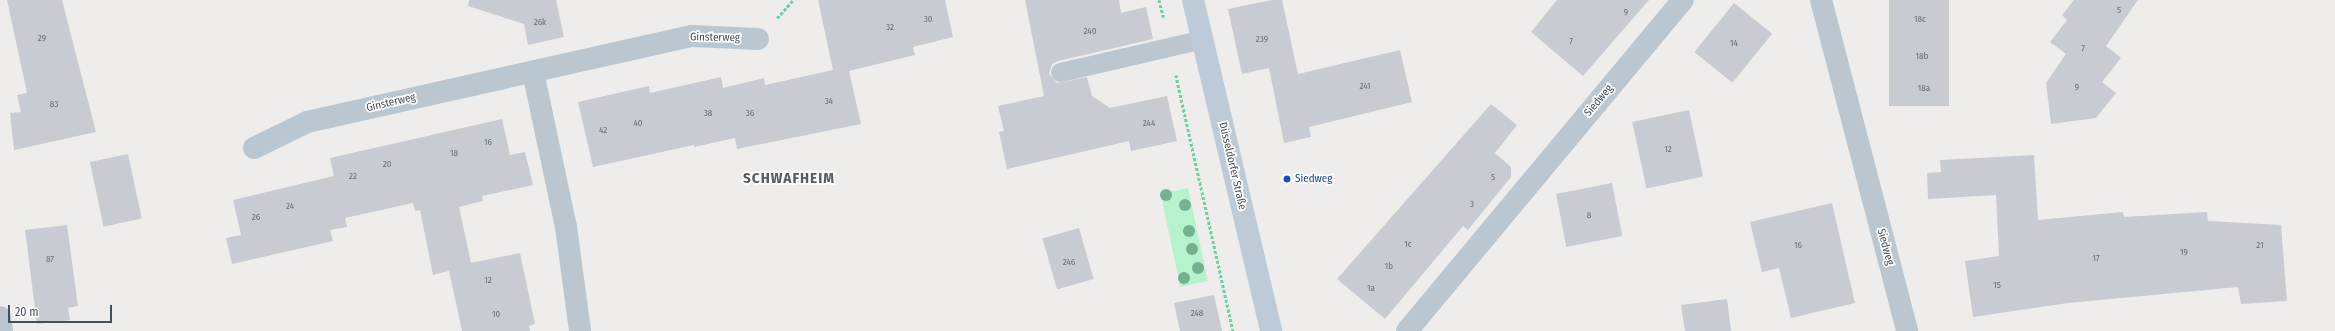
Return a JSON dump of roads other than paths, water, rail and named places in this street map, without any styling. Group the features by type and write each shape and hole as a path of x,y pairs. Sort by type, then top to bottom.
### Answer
{"main road":[{"name":"Düsseldorfer Straße","path":"1193,0 1271,331"}],"street":[{"name":"Siedweg","path":"1407,331 1683,0"},
{"name":"Siedweg","path":"1820,0 1907,331"},
{"name":"Ginsterweg","path":"254,148 307,122 693,36 758,39"},
{"path":"533,72 566,227 580,331"},
{"path":"0,317 2,331"}],"lane":[{"path":"1060,72 1203,39"}],"place":[{"name":"Siedweg","path":"1287,179"}],"district":[{"name":"SCHWAFHEIM","path":"789,179"}]}
